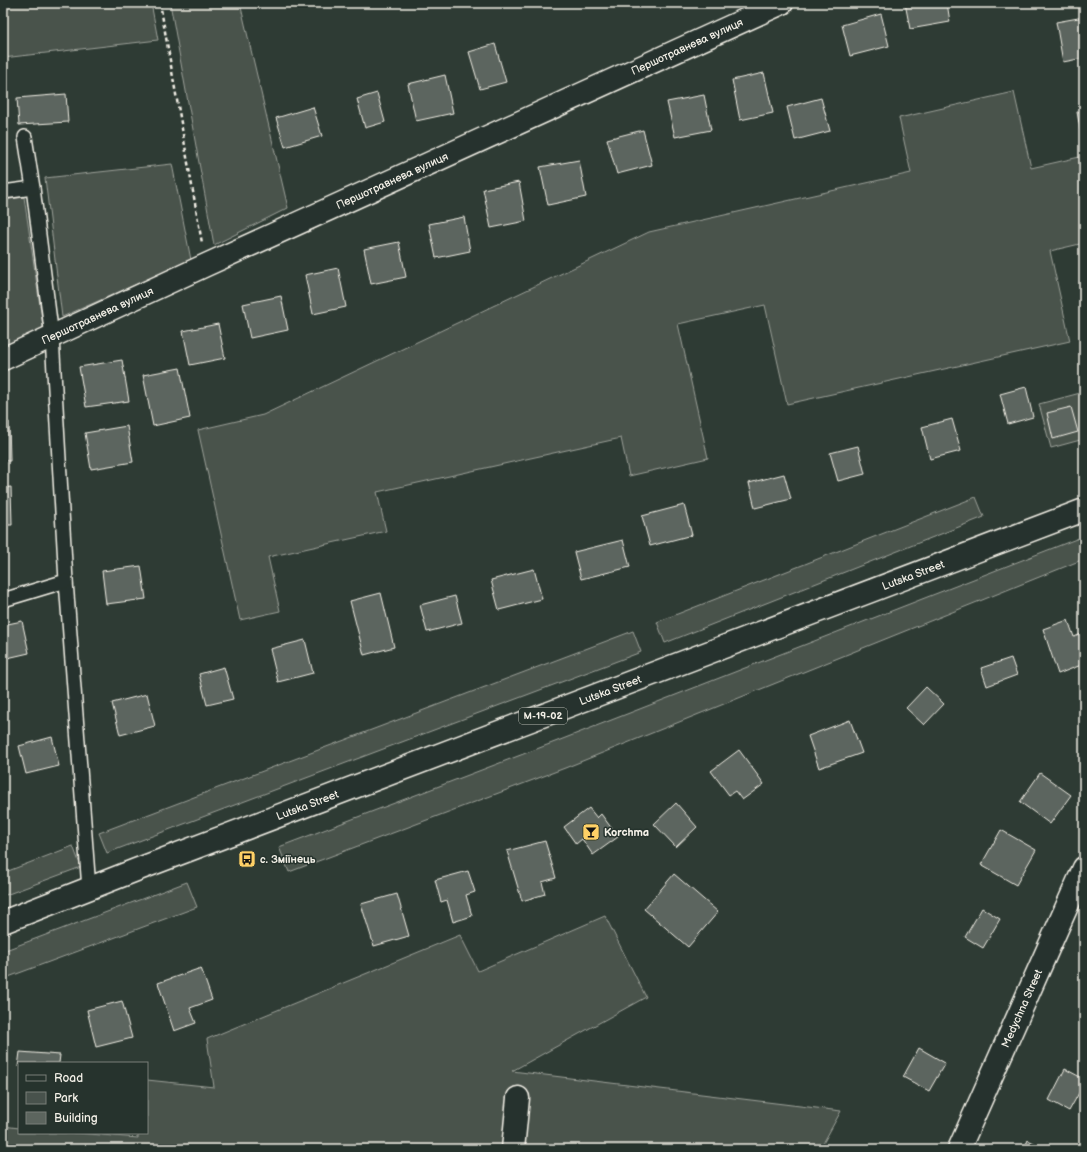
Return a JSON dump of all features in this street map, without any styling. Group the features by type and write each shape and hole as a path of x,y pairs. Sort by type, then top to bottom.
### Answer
{"street":[{"name":"Першотравнева вулиця","path":"3,359 782,3"},
{"name":"Lutska Street","path":"3,922 1084,510"},
{"name":"Medychna Street","path":"959,1149 1084,868"},
{"path":"513,1149 518,1098"}],"lane":[{"path":"25,138 33,188 52,337 66,581 89,889"},
{"path":"3,192 33,188"},
{"path":"3,600 66,581"}],"path":[{"path":"160,3 206,266"}],"green space":[{"path":"3,3 151,3 158,40 3,58"},
{"path":"170,3 240,3 288,208 214,245"},
{"path":"1014,92 1031,168 1084,156 1084,243 1050,251 1070,341 787,404 765,305 678,324 708,458 629,476 621,438 377,492 386,531 268,557 280,611 240,620 198,430 263,415 649,232 911,173 899,118"},
{"path":"172,164 191,260 62,317 45,178"},
{"path":"24,197 44,333 3,350 3,200"},
{"path":"1084,392 1084,439 1051,448 1039,404"},
{"path":"976,497 984,517 665,643 657,622"},
{"path":"1084,536 1084,559 565,768 289,872 279,847 555,742"},
{"path":"633,631 641,652 107,853 99,833"},
{"path":"73,846 81,867 3,896 3,873"},
{"path":"187,882 197,907 3,979 3,951"},
{"path":"605,916 646,997 512,1071 841,1111 820,1149 3,1149 3,1126 18,1128 18,1134 89,1134 138,1138 138,1134 148,1134 148,1080 214,1087 207,1039 460,935 478,971"}],"building":[{"path":"905,3 947,3 950,22 910,29"},
{"path":"881,14 889,46 850,56 842,25"},
{"path":"1084,17 1084,58 1063,62 1056,22"},
{"path":"495,44 506,82 480,89 469,52"},
{"path":"764,73 773,113 740,120 732,80"},
{"path":"445,75 453,113 416,121 408,84"},
{"path":"377,93 385,122 365,128 357,99"},
{"path":"66,94 68,122 19,125 17,98"},
{"path":"704,95 711,130 675,137 667,102"},
{"path":"821,98 830,131 795,140 787,107"},
{"path":"313,107 322,136 285,147 276,118"},
{"path":"1084,111 1084,150 1077,112"},
{"path":"643,130 652,165 617,174 607,139"},
{"path":"579,160 586,197 548,205 540,167"},
{"path":"519,182 526,221 491,228 483,189"},
{"path":"464,217 470,251 436,258 429,224"},
{"path":"399,242 406,277 371,284 364,249"},
{"path":"338,268 346,307 313,314 305,275"},
{"path":"281,296 288,330 250,338 243,304"},
{"path":"218,324 225,358 190,365 183,331"},
{"path":"122,360 129,401 86,407 79,367"},
{"path":"180,368 190,418 153,426 143,375"},
{"path":"1026,387 1033,417 1008,424 1000,394"},
{"path":"1071,407 1078,432 1053,439 1047,413"},
{"path":"952,419 961,451 930,459 922,427"},
{"path":"3,422 9,422 10,461 3,461"},
{"path":"127,426 133,462 91,469 85,433"},
{"path":"858,446 865,474 838,481 830,453"},
{"path":"784,474 791,499 755,508 749,483"},
{"path":"11,487 12,525 3,525 3,488"},
{"path":"684,505 692,535 650,546 642,516"},
{"path":"623,540 630,567 581,579 574,552"},
{"path":"141,566 146,599 106,604 102,571"},
{"path":"534,569 542,599 499,610 491,580"},
{"path":"381,593 394,647 364,655 350,601"},
{"path":"455,596 462,623 427,632 420,605"},
{"path":"1068,620 1074,637 1084,633 1084,664 1058,674 1043,629"},
{"path":"22,621 29,653 3,659 3,625"},
{"path":"305,640 313,673 278,682 270,649"},
{"path":"1011,658 1017,675 987,686 981,668"},
{"path":"224,667 233,699 207,705 199,674"},
{"path":"926,687 944,704 924,725 906,708"},
{"path":"147,694 155,726 120,735 112,703"},
{"path":"850,720 862,753 819,768 808,736"},
{"path":"52,737 59,766 26,774 19,746"},
{"path":"739,750 764,784 742,800 735,791 729,795 711,771"},
{"path":"1040,773 1071,795 1050,824 1020,802"},
{"path":"676,803 697,827 676,847 654,824"},
{"name":"Korchma","path":"589,808 597,818 601,814 618,837 593,855 582,839 576,844 564,827"},
{"path":"1001,830 1036,850 1016,885 981,865"},
{"path":"545,841 556,878 542,882 545,894 522,901 507,851"},
{"path":"468,871 475,892 466,895 472,916 453,922 447,900 441,902 435,880"},
{"path":"674,874 718,912 688,947 644,909"},
{"path":"397,894 409,936 374,946 361,904"},
{"path":"982,908 1000,919 983,948 965,937"},
{"path":"201,968 212,1000 190,1008 196,1023 174,1031 158,983"},
{"path":"122,1001 132,1038 96,1047 87,1010"},
{"path":"919,1048 945,1063 929,1091 903,1077"},
{"path":"20,1052 60,1055 59,1062 19,1062"},
{"path":"1065,1069 1084,1079 1084,1084 1069,1111 1049,1100"},
{"path":"1028,1140 1046,1149 1024,1149"}],"place":[{"name":"Korchma","path":"591,832"},
{"name":"с. Зміїнець","path":"247,859"}]}
